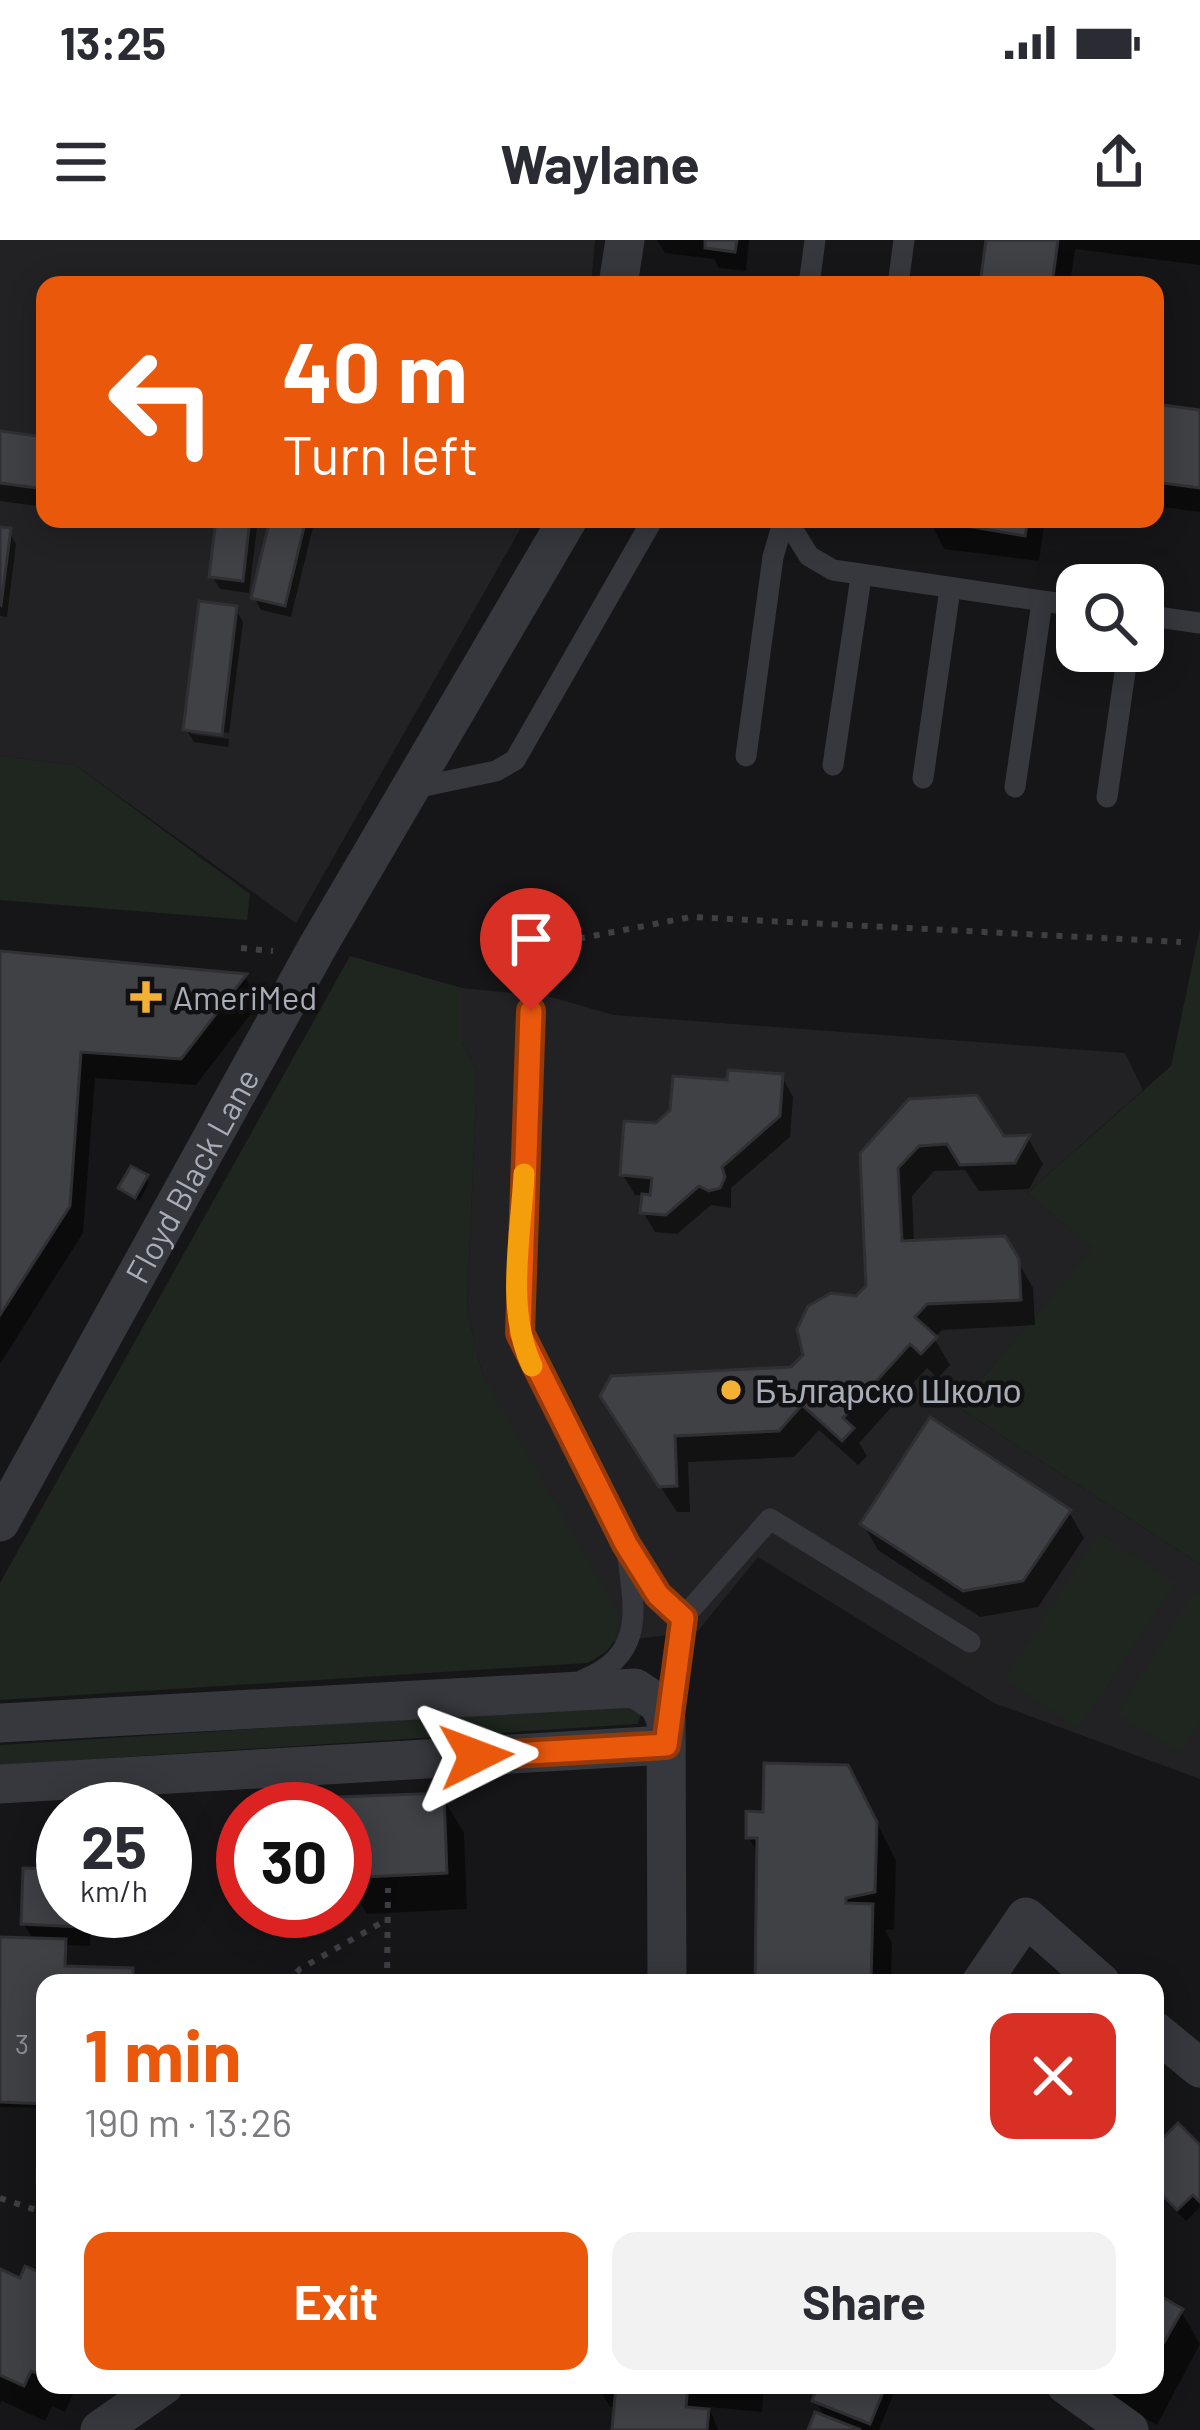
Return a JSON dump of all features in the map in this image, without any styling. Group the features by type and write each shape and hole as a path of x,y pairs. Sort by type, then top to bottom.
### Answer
{"street":[{"path":"619,276 625,240"},
{"name":"Floyd Black Lane","path":"0,1522 410,790 563,528"},
{"path":"0,1723 617,1686 660,1720"},
{"path":"0,1784 660,1720"},
{"path":"660,1720 667,1974"},
{"path":"987,1974 1026,1917 1091,1974"},
{"path":"1164,2038 1200,2068"},
{"path":"100,2430 151,2394"},
{"path":"1079,2394 1129,2430"}],"lane":[{"path":"810,276 815,240"},
{"path":"899,276 904,240"},
{"path":"410,790 496,771 514,760 648,528"},
{"path":"746,756 773,557 782,528"},
{"path":"791,528 809,556 833,570 1056,604"},
{"path":"833,765 861,577"},
{"path":"923,778 950,589"},
{"path":"1015,787 1042,602"},
{"path":"1164,618 1200,623"},
{"path":"1107,796 1125,672"},
{"path":"531,1011 520,1333 626,1544 658,1595 683,1618"},
{"path":"660,1720 683,1618 770,1520 970,1642"},
{"path":"561,1689 608,1670 624,1653 633,1629 626,1544"}],"path":[{"path":"531,1011 577,939 691,917 1180,942"},
{"path":"387,1974 388,1888"},
{"path":"295,1974 388,1919"},
{"path":"0,2198 36,2210"}],"shaded area":[{"path":"0,240 595,240 592,276 36,276 36,528 521,528 296,923 75,765 0,756"},
{"path":"0,756 75,765 250,894 247,920 0,900"},
{"path":"1200,928 1200,1564 958,1407 1093,1248 1027,1193 1171,1066"},
{"path":"350,956 462,988 462,1042 477,1072 467,1310 482,1373 616,1610 613,1643 587,1663 0,1700 0,1583"},
{"name":"Българско Школо","path":"462,988 551,997 614,1015 1125,1053 1143,1090 1027,1193 1094,1248 958,1407 1200,1564 1200,1779 994,1703 758,1557 698,1631 614,1642 482,1373 467,1310 477,1072 462,1042"},
{"path":"1099,1533 1175,1583 1079,1729 1004,1679"},
{"path":"1194,1592 1200,1595 1200,1721 1180,1753 1117,1714"},
{"path":"629,1705 642,1713 637,1724 0,1765 0,1745"}],"building":[{"path":"705,240 737,240 735,252 705,248"},
{"path":"986,240 1058,240 1053,276 981,276"},
{"path":"1164,405 1200,410 1200,488 1164,483"},
{"path":"0,431 36,436 36,488 0,483"},
{"path":"0,527 11,528 1,605 0,604"},
{"path":"215,528 249,528 243,581 209,577"},
{"path":"268,528 304,528 285,606 251,598"},
{"path":"978,528 1026,528 1025,536"},
{"path":"199,601 237,606 222,735 183,730"},
{"path":"0,951 247,974 181,1059 81,1052 70,1206 0,1315"},
{"path":"728,1070 783,1074 780,1116 722,1167 725,1177 720,1188 709,1191 699,1186 666,1215 640,1213 642,1194 650,1195 652,1178 620,1175 624,1121 656,1123 670,1110 673,1076 727,1080"},
{"path":"977,1095 1004,1136 1030,1135 1015,1163 960,1165 947,1144 919,1146 898,1168 902,1241 1005,1236 1019,1259 1021,1300 927,1304 915,1317 937,1337 921,1354 910,1344 843,1418 854,1428 842,1441 802,1405 779,1431 675,1436 677,1486 659,1487 600,1396 611,1376 791,1367 803,1355 797,1329 808,1306 831,1293 856,1296 866,1286 860,1153 909,1099"},
{"path":"131,1166 148,1175 135,1198 118,1188"},
{"path":"930,1417 1071,1510 1023,1581 963,1591 860,1524"},
{"path":"764,1763 848,1765 877,1822 875,1892 846,1898 846,1903 873,1904 871,1974 755,1974 757,1838 746,1838 746,1811 763,1812"},
{"path":"444,1793 447,1873 372,1877 372,1796"},
{"path":"23,1868 36,1868 36,1925 21,1924"},
{"path":"0,1937 66,1939 65,1966 133,1968 133,1974 36,1974 36,2104 0,2102"},
{"path":"1178,2123 1200,2145 1200,2202 1193,2195 1177,2210 1164,2197 1164,2137"},
{"path":"25,2266 36,2271 36,2372 31,2371 24,2386 0,2375 0,2269 20,2278"},
{"path":"1164,2298 1183,2309 1164,2342"},
{"path":"615,2394 687,2394 686,2407 709,2409 707,2430 612,2430"},
{"path":"815,2394 882,2394 870,2424 812,2401"},
{"path":"815,2412 861,2430 808,2430"}],"slow traffic":[{"path":"524,1174 518,1306 520,1333 532,1366"}],"place":[{"name":"AmeriMed","path":"146,997"},
{"name":"Българско Школо","path":"731,1390"}],"route":[{"path":"476,1756 666,1745 683,1618 658,1595 626,1544 529,1359 520,1333 531,1011"}]}
